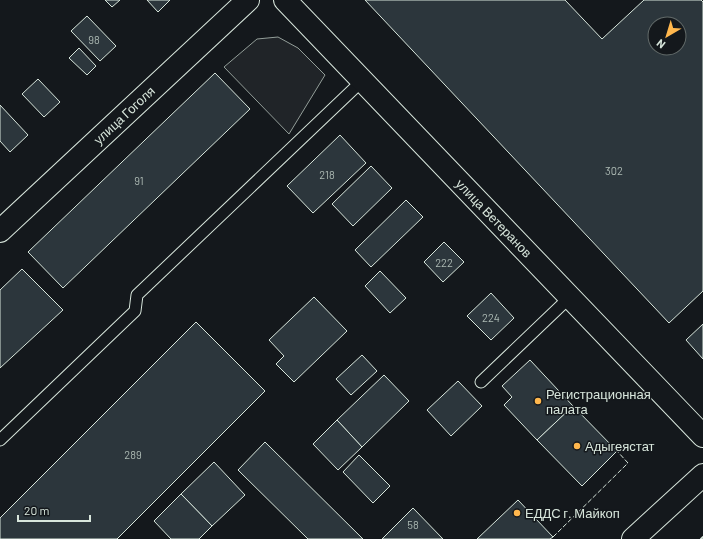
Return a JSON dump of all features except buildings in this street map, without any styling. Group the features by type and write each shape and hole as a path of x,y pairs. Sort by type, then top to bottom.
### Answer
{"street":[{"name":"улица Гоголя","path":"0,231 248,0"},
{"name":"улица Ветеранов","path":"285,0 703,436"},
{"path":"633,539 703,475"}],"lane":[{"path":"0,440 135,310 137,295 363,80"},
{"path":"481,382 570,297"}],"shaded area":[{"path":"278,37 298,48 325,75 289,134 224,67 257,39"}],"fence":[{"path":"553,537 628,463 617,451"}],"place":[{"name":"Регистрационная палата","path":"538,401"},
{"name":"Адыгеястат","path":"577,446"},
{"name":"ЕДДС г. Майкоп","path":"517,513"}]}
